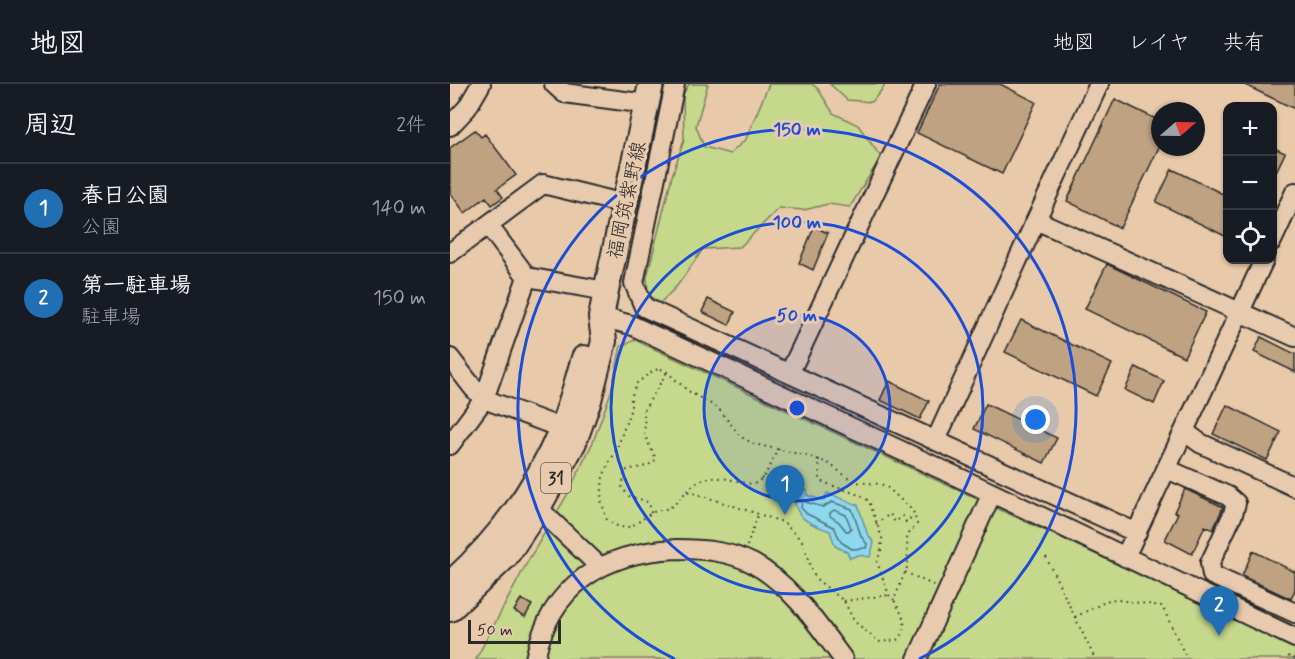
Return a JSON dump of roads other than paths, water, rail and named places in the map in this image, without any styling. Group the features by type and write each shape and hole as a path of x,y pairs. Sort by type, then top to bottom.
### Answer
{"main road":[{"name":"福岡筑紫野線","path":"450,584 470,566 501,530 525,497 543,467 561,428 591,336 601,316 649,94"},
{"name":"福岡筑紫野線","path":"450,609 506,556 538,508 574,442 589,400 603,341 601,316"}],"street":[{"path":"450,126 467,108 481,84"},
{"path":"554,84 564,93 649,94"},
{"path":"675,84 634,283 644,307 1137,533"},
{"path":"790,372 926,84"},
{"path":"936,440 1099,84"},
{"path":"450,253 543,184 625,204"},
{"path":"1277,230 1295,192"},
{"path":"1036,220 1295,337"},
{"path":"488,225 527,277 606,291"},
{"path":"1125,557 1262,264"},
{"path":"450,445 484,399 527,277"},
{"path":"601,316 631,326 992,493 1295,638"},
{"path":"452,363 484,399 561,428"},
{"path":"1184,432 1200,443 1295,487"},
{"path":"1167,469 1228,496 1236,503 1210,564 1212,575 1295,613"},
{"path":"917,659 992,493"},
{"path":"538,508 600,567"},
{"path":"535,659 538,640 561,598 582,579 600,567 636,553 705,549 751,563 772,576 797,600 843,659"}],"water":[{"path":"800,489 807,490 807,495 824,501 827,493 858,505 867,533 874,543 870,557 858,555 850,558 847,552 835,546 830,531 806,521 799,513 794,500"}],"place":[{"name":"春日公園","path":"785,515"},
{"name":"第一駐車場","path":"1219,636"}]}
